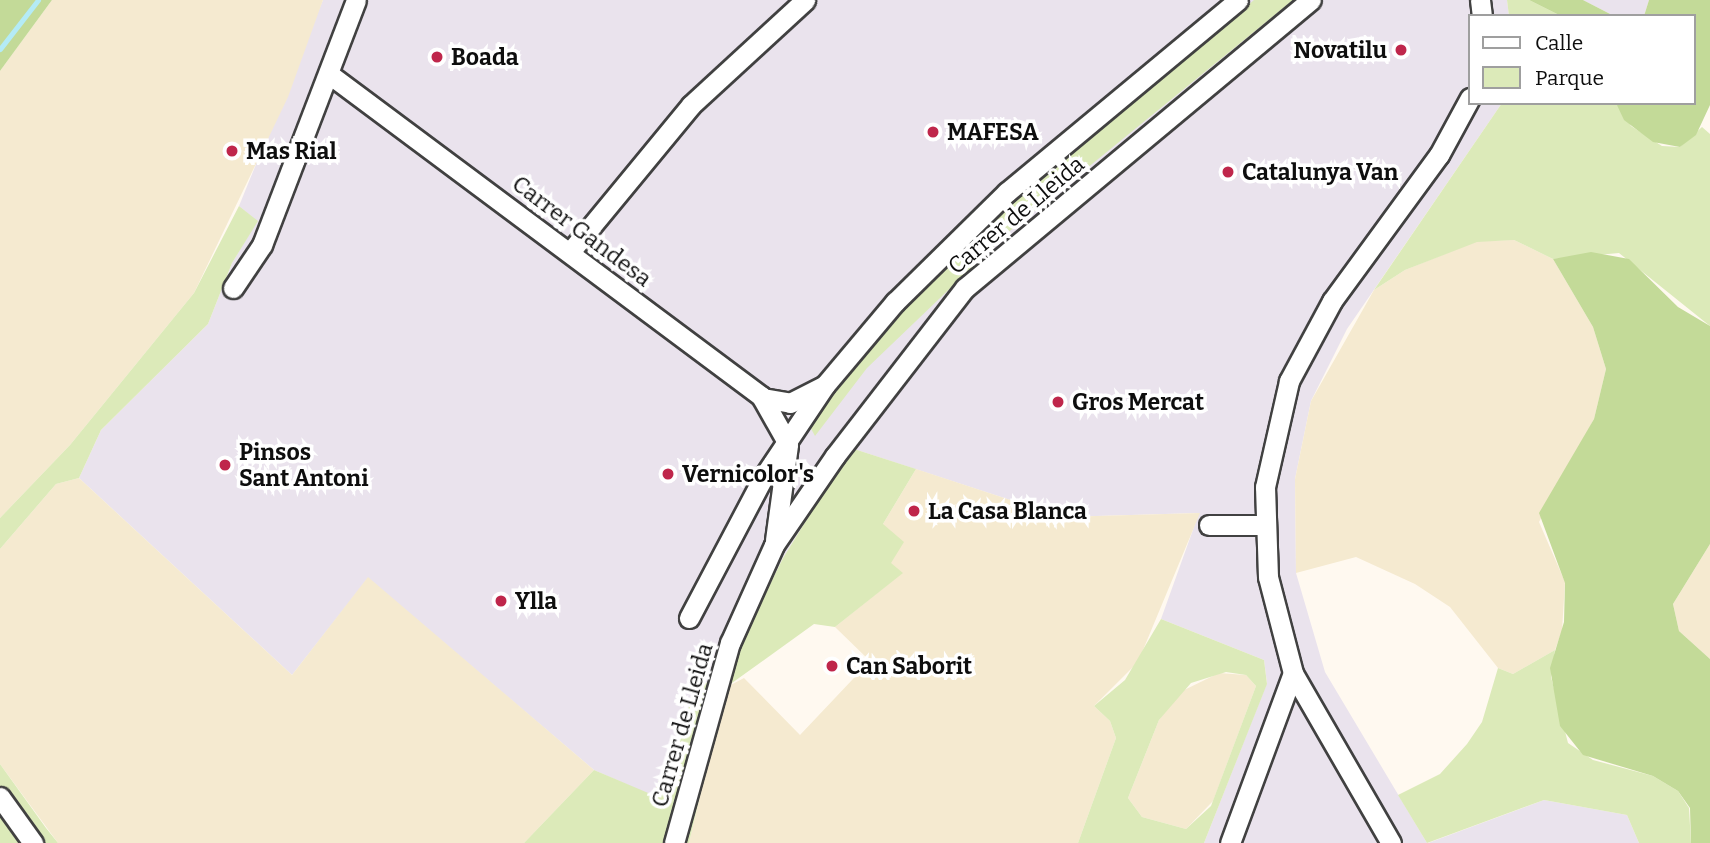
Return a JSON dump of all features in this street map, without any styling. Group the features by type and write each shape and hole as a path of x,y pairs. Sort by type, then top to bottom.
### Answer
{"street":[{"path":"233,288 262,245 356,0"},
{"path":"570,253 691,105 805,0"},
{"name":"Carrer de Lleida","path":"689,618 735,522 825,385 895,302 1007,192 1238,0"},
{"name":"Carrer de Lleida","path":"674,843 720,666 774,545 965,288 1311,0"},
{"name":"Carrer Gandesa","path":"329,75 763,398 788,444"},
{"path":"1391,843 1293,673 1268,577 1262,525 1289,381 1332,301 1439,155 1468,102"},
{"path":"763,398 790,403 825,385"},
{"name":"Carrer de Lleida","path":"774,545 788,444"},
{"path":"1209,525 1262,525"},
{"path":"1230,843 1293,673"},
{"path":"0,797 33,843"}],"shaded area":[{"path":"52,0 323,0 288,97 194,293 70,445 0,518 0,71"},
{"path":"323,0 1507,0 1509,14 1468,14 1468,105 1501,105 1347,329 1311,401 1295,479 1296,573 1325,672 1427,843 1204,843 1267,683 1264,660 1161,619 1199,513 1062,517 851,448 783,558 732,662 695,692 653,796 594,770 368,578 292,675 79,478 101,430 208,324 232,263 257,221 239,206"},
{"path":"1583,0 1649,0 1645,14 1610,14"},
{"path":"1514,240 1553,259 1593,327 1606,369 1594,419 1539,522 1565,582 1562,631 1555,650 1513,674 1498,668 1450,607 1415,584 1356,557 1296,573 1295,479 1311,401 1374,290 1405,270 1477,241"},
{"path":"916,469 1062,517 1200,513 1138,662 1094,706 1110,721 1116,738 1078,843 689,843 725,688 744,678 800,735 870,661 835,627 902,573 890,563 883,524"},
{"path":"79,478 292,675 368,577 594,770 524,843 58,843 0,764 0,549 56,484"},
{"path":"1710,544 1710,659 1679,631 1673,604"},
{"path":"1219,673 1246,675 1256,686 1213,801 1186,829 1142,817 1128,798 1159,720 1178,693"},
{"path":"1544,800 1627,815 1639,843 1428,843"}],"green space":[{"path":"0,0 52,0 0,71"},
{"path":"1254,0 1293,0 1011,230 867,368 815,436 808,423 839,380 974,231"},
{"path":"1507,0 1529,0 1557,14 1509,14"},
{"path":"1529,0 1583,0 1610,14 1557,14"},
{"path":"1649,0 1710,0 1710,105 1696,135 1680,147 1653,142 1624,120 1617,105 1696,105 1696,14 1645,14"},
{"path":"1501,105 1617,105 1631,126 1662,146 1680,147 1702,127 1710,134 1710,326 1619,253 1553,259 1514,240 1477,242 1405,270 1374,290"},
{"path":"239,206 258,221 232,263 208,324 101,430 79,478 56,484 0,549 0,518 70,445 194,293"},
{"path":"1591,252 1629,259 1678,307 1710,326 1710,544 1673,604 1679,631 1710,659 1710,843 1691,843 1690,808 1678,791 1653,776 1583,755 1560,726 1550,668 1564,622 1565,583 1539,513 1594,419 1606,369 1593,327 1553,259"},
{"path":"851,448 916,469 883,524 904,542 891,563 903,573 835,627 814,624 725,688 689,843 524,843 594,770 653,795 695,692 732,662 783,558"},
{"path":"1161,619 1264,660 1267,684 1204,843 1078,843 1116,738 1110,721 1094,706 1125,680","holes":["1226,672 1246,675 1256,686 1211,806 1186,829 1142,817 1128,798 1159,720 1191,683"]},
{"path":"1555,650 1551,677 1568,743 1593,760 1653,776 1678,791 1689,808 1691,843 1639,843 1627,815 1544,800 1427,843 1398,795 1440,774 1467,744 1482,722 1498,668 1513,674"},
{"path":"0,764 46,828 58,843 0,843"}],"waterway":[{"path":"0,49 38,0"}],"place":[{"name":"Novatilu","path":"1401,50"},
{"name":"Boada","path":"437,57"},
{"name":"MAFESA","path":"933,132"},
{"name":"Mas Rial","path":"232,151"},
{"name":"Catalunya Van","path":"1228,172"},
{"name":"Gros Mercat","path":"1058,402"},
{"name":"Pinsos Sant Antoni","path":"225,465"},
{"name":"Vernicolor's","path":"668,474"},
{"name":"La Casa Blanca","path":"914,511"},
{"name":"Ylla","path":"501,601"},
{"name":"Can Saborit","path":"832,666"}]}
